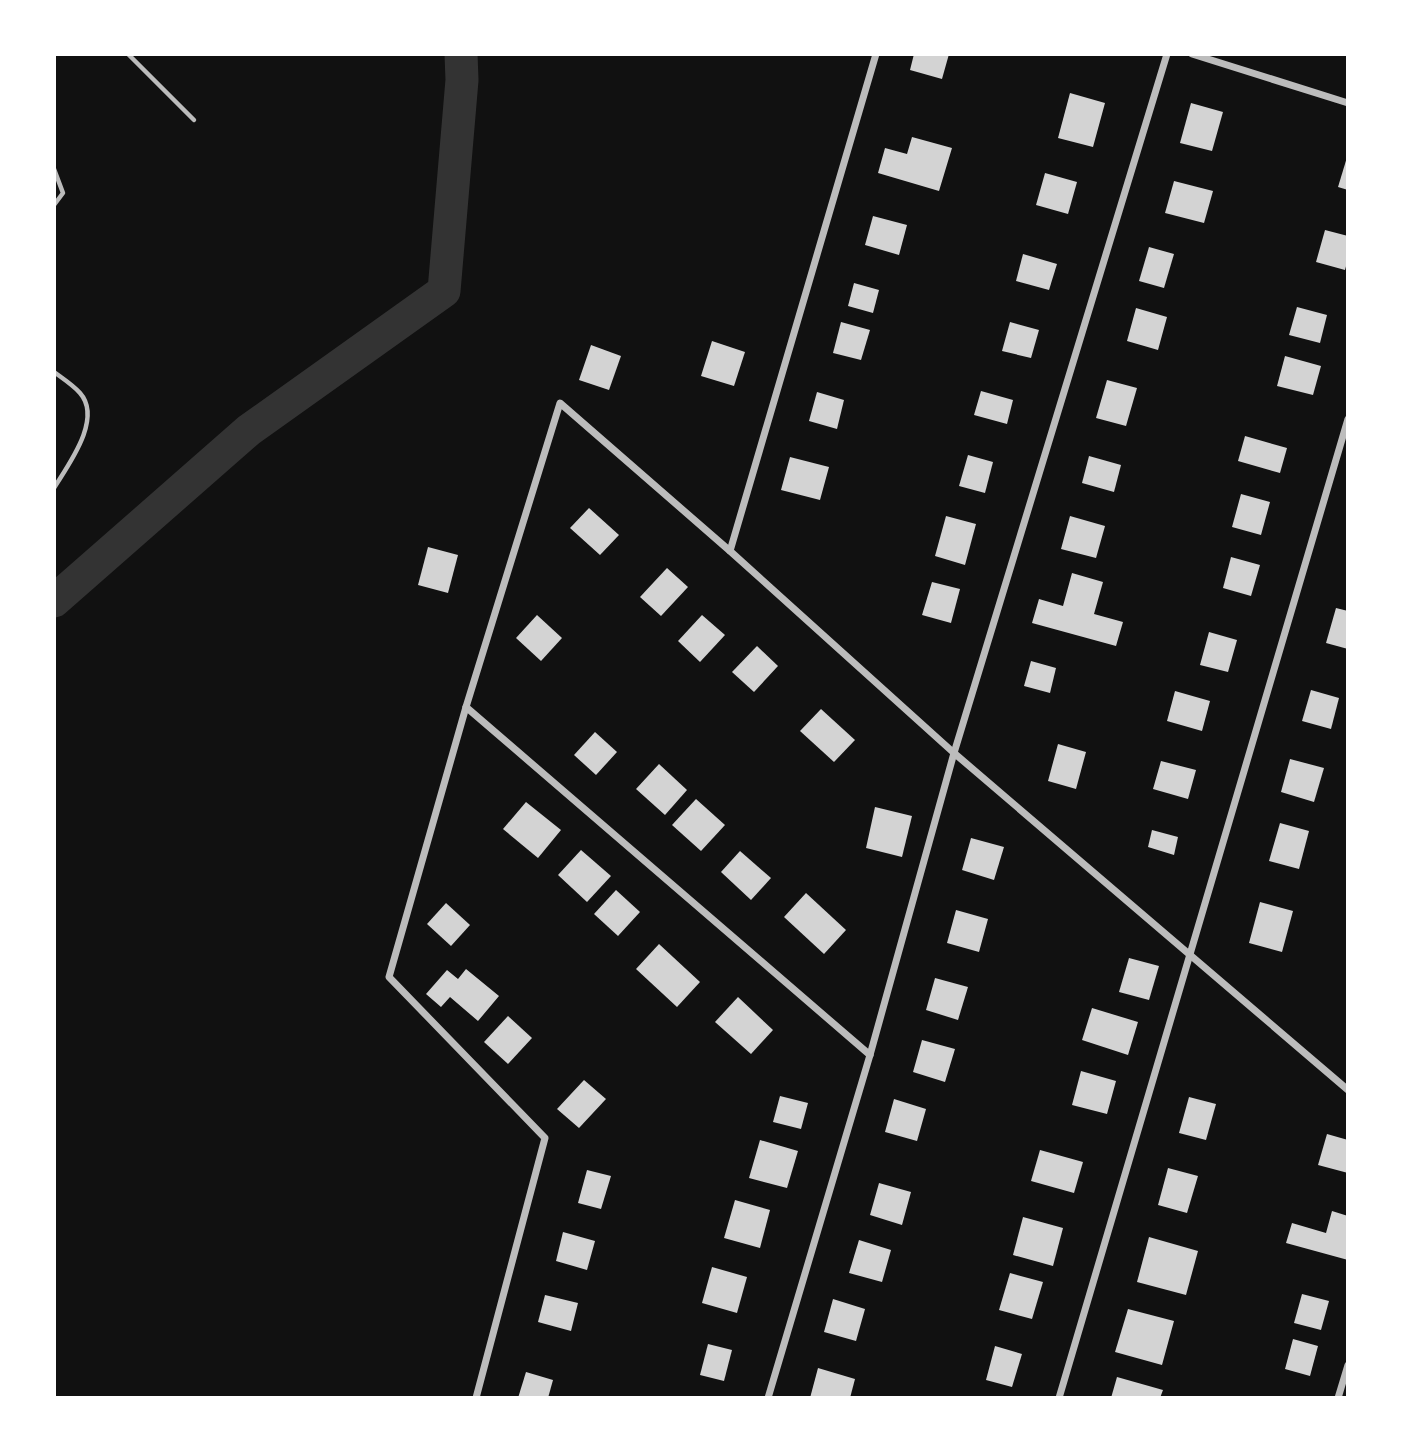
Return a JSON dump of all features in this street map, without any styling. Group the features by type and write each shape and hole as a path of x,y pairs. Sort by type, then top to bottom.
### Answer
{"street":[{"path":"730,551 876,54"},
{"path":"768,1398 870,1055 954,753 1167,54"},
{"path":"1192,54 1348,103"},
{"path":"476,1398 545,1138 389,977 466,707 560,403 730,551 954,753 1348,1090"},
{"path":"1059,1398 1348,419"},
{"path":"466,707 870,1055"},
{"path":"1338,1398 1348,1365"}],"lane":[{"path":"128,54 194,120"},
{"path":"54,169 63,193 54,205"},
{"path":"54,372 82,394 88,422 76,452 54,488"}],"building":[{"path":"914,54 949,54 942,79 910,70"},
{"path":"1070,93 1105,103 1093,147 1058,138"},
{"path":"1191,103 1223,112 1212,151 1180,143"},
{"path":"912,137 952,148 939,191 878,173 885,148 907,154"},
{"path":"1348,154 1348,190 1338,187"},
{"path":"1045,173 1077,182 1068,214 1036,205"},
{"path":"1174,181 1213,191 1204,223 1165,213"},
{"path":"873,216 907,225 899,255 865,245"},
{"path":"1325,230 1348,236 1345,270 1316,262"},
{"path":"1149,247 1174,254 1164,288 1139,281"},
{"path":"1023,254 1057,264 1049,290 1016,281"},
{"path":"854,283 879,290 873,313 848,306"},
{"path":"1297,307 1327,315 1320,343 1289,335"},
{"path":"1136,308 1167,317 1158,350 1127,341"},
{"path":"841,322 870,330 861,360 833,353"},
{"path":"1010,322 1039,330 1031,358 1002,351"},
{"path":"712,341 745,352 734,386 701,376"},
{"path":"591,345 621,356 609,390 579,380"},
{"path":"1285,356 1321,366 1313,395 1277,386"},
{"path":"1107,380 1137,388 1126,426 1096,418"},
{"path":"981,391 1013,400 1007,424 974,415"},
{"path":"817,392 844,400 837,429 809,421"},
{"path":"1245,436 1287,448 1280,473 1238,461"},
{"path":"968,455 993,462 985,493 959,486"},
{"path":"1089,456 1121,465 1114,492 1082,483"},
{"path":"790,457 829,467 820,500 781,490"},
{"path":"1241,494 1270,502 1261,535 1232,527"},
{"path":"589,508 619,535 600,555 570,528"},
{"path":"946,516 976,524 965,565 935,556"},
{"path":"1070,516 1105,526 1096,558 1061,549"},
{"path":"428,547 458,555 448,593 418,585"},
{"path":"1231,557 1260,565 1251,596 1223,588"},
{"path":"667,568 688,587 661,616 640,597"},
{"path":"1072,573 1103,582 1094,614 1123,622 1116,646 1032,623 1039,599 1063,606"},
{"path":"932,582 960,589 951,623 922,615"},
{"path":"1336,608 1348,611 1348,649 1326,643"},
{"path":"537,615 562,638 541,661 516,638"},
{"path":"702,615 725,635 700,662 678,641"},
{"path":"1209,632 1237,640 1228,672 1200,665"},
{"path":"757,646 778,666 754,692 732,672"},
{"path":"1031,661 1056,668 1050,693 1024,686"},
{"path":"1311,690 1339,698 1331,729 1302,721"},
{"path":"1175,691 1210,701 1202,731 1167,721"},
{"path":"821,709 855,740 834,762 800,731"},
{"path":"595,732 617,752 596,775 574,755"},
{"path":"1058,744 1086,752 1076,789 1048,781"},
{"path":"1290,759 1324,768 1314,802 1281,792"},
{"path":"1161,761 1196,770 1188,799 1153,789"},
{"path":"659,764 687,790 665,815 636,789"},
{"path":"696,799 725,825 701,851 672,825"},
{"path":"526,802 561,830 538,858 503,829"},
{"path":"875,807 912,816 902,857 866,848"},
{"path":"1280,823 1309,831 1299,869 1269,861"},
{"path":"1152,830 1178,837 1174,855 1148,847"},
{"path":"971,838 1004,847 994,880 962,870"},
{"path":"581,850 611,876 587,902 558,875"},
{"path":"740,851 771,878 751,900 721,872"},
{"path":"616,890 640,912 618,936 594,914"},
{"path":"806,893 846,930 824,954 784,917"},
{"path":"1260,902 1293,911 1282,952 1249,943"},
{"path":"446,903 470,925 451,946 427,924"},
{"path":"956,910 988,919 979,952 947,943"},
{"path":"659,944 700,982 677,1007 636,969"},
{"path":"1129,958 1159,966 1149,1000 1119,992"},
{"path":"466,969 499,996 478,1021 450,997 441,1007 426,994 447,970 458,979"},
{"path":"935,978 968,987 958,1020 926,1010"},
{"path":"738,997 773,1030 751,1054 715,1022"},
{"path":"1092,1008 1138,1022 1128,1055 1082,1040"},
{"path":"508,1016 532,1038 508,1064 484,1042"},
{"path":"922,1040 955,1049 945,1082 913,1072"},
{"path":"1081,1071 1116,1081 1107,1114 1072,1105"},
{"path":"584,1080 606,1099 579,1128 557,1109"},
{"path":"780,1096 808,1103 801,1129 773,1122"},
{"path":"1189,1097 1216,1104 1206,1140 1179,1133"},
{"path":"894,1099 926,1109 917,1141 885,1132"},
{"path":"1327,1134 1348,1140 1348,1173 1318,1165"},
{"path":"760,1140 798,1151 787,1188 749,1178"},
{"path":"1040,1150 1083,1162 1074,1193 1031,1181"},
{"path":"1168,1168 1198,1176 1187,1213 1158,1205"},
{"path":"587,1170 611,1176 601,1209 578,1203"},
{"path":"879,1183 911,1192 902,1225 870,1215"},
{"path":"735,1200 770,1210 760,1248 724,1238"},
{"path":"1332,1211 1348,1216 1348,1260 1286,1243 1292,1223 1326,1233"},
{"path":"1023,1217 1063,1228 1053,1266 1013,1255"},
{"path":"563,1232 595,1241 587,1270 556,1261"},
{"path":"1149,1237 1198,1251 1186,1295 1137,1282"},
{"path":"859,1240 891,1250 882,1282 849,1273"},
{"path":"712,1267 747,1277 737,1313 702,1303"},
{"path":"1010,1273 1043,1282 1032,1319 999,1310"},
{"path":"1302,1294 1329,1301 1321,1330 1294,1323"},
{"path":"545,1295 578,1303 571,1331 538,1322"},
{"path":"833,1299 865,1309 856,1341 824,1332"},
{"path":"1128,1309 1174,1321 1162,1365 1115,1352"},
{"path":"1293,1339 1318,1346 1310,1376 1285,1369"},
{"path":"708,1344 732,1350 724,1381 700,1375"},
{"path":"995,1346 1022,1354 1012,1387 986,1380"},
{"path":"818,1368 855,1379 850,1398 810,1398"},
{"path":"526,1372 553,1380 548,1398 518,1398"},
{"path":"1117,1377 1163,1390 1160,1398 1111,1398"}],"waterway":[{"path":"54,601 249,430 444,291 462,80 461,54"}]}
